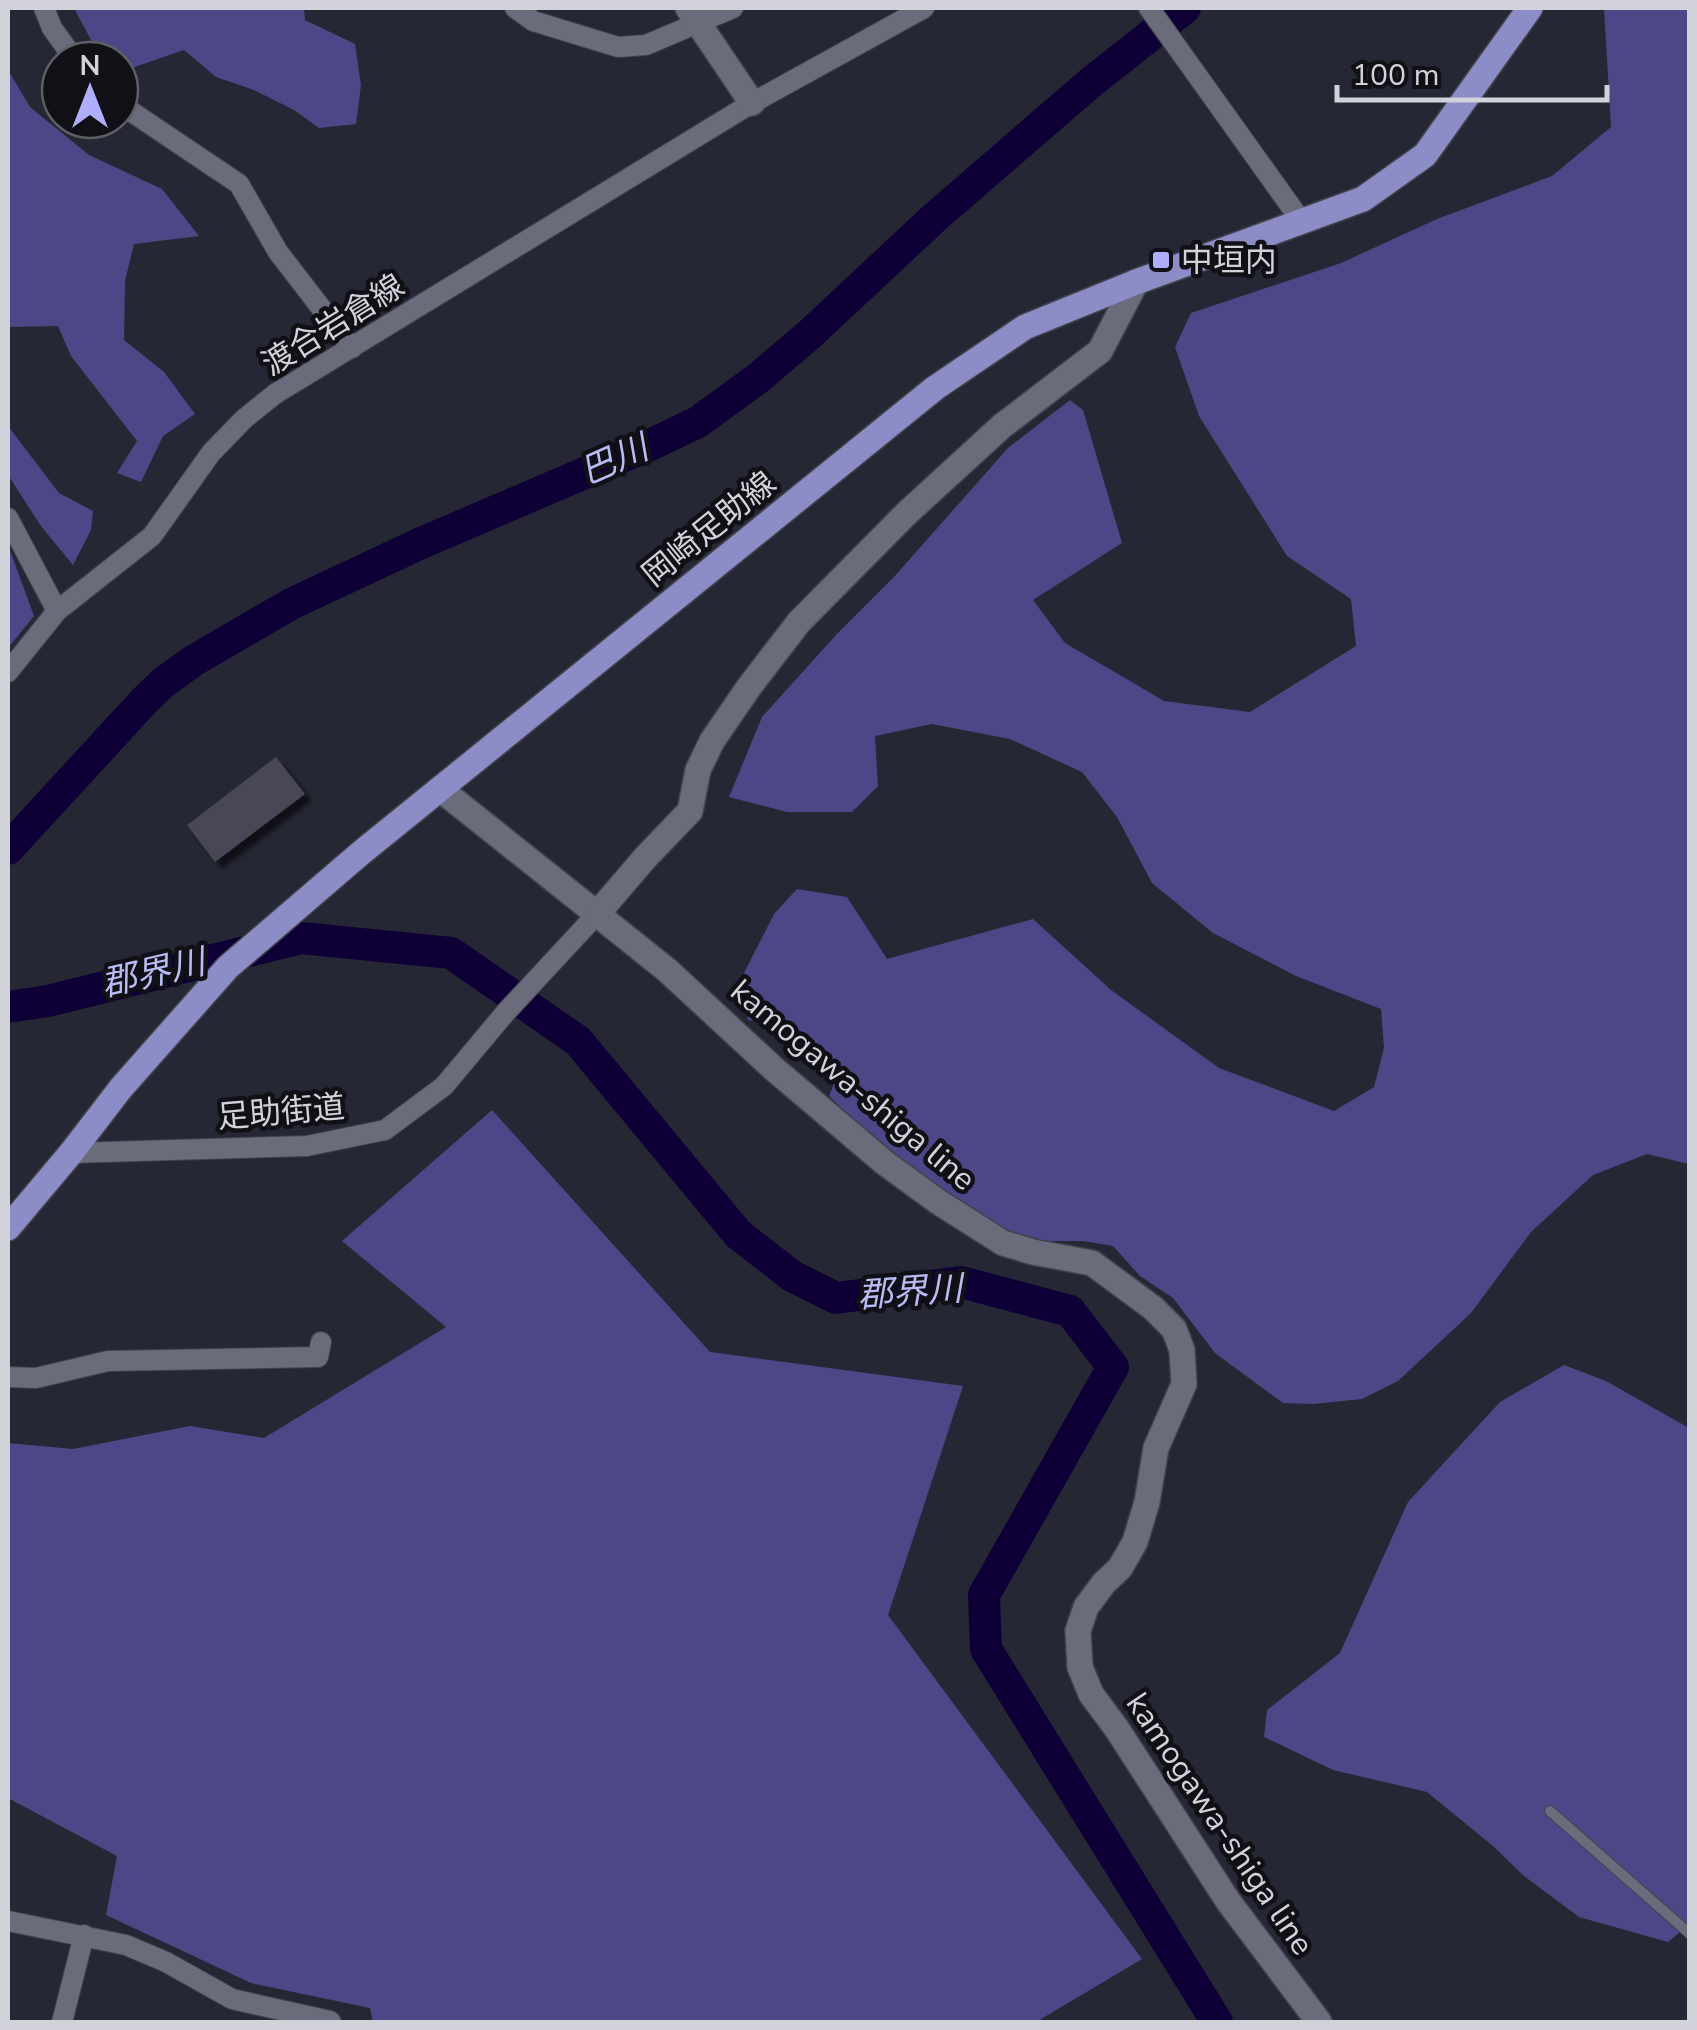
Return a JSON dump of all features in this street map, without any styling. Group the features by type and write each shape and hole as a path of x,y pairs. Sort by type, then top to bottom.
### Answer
{"main road":[{"name":"岡崎足助線","path":"8,1228 121,1088 228,967 362,852 934,388 1026,328 1136,282 1363,199 1425,154 1530,8"},
{"path":"693,14 752,103"},
{"path":"597,914 690,810 698,770 712,741 799,622 1002,426 1100,351 1136,282"},
{"name":"kamogawa-shiga line","path":"440,789 667,970 885,1164 1002,1243 1092,1263 1142,1299 1174,1329 1182,1350 1184,1384 1156,1448 1147,1502 1134,1542 1120,1568 1086,1607 1078,1631 1080,1667 1091,1694 1228,1900 1318,2022"}],"street":[{"path":"44,8 61,40"},
{"path":"514,8 533,21 618,47 646,45 693,14 733,8"},
{"name":"渡合岩倉線","path":"8,672 58,611 152,536 212,452 275,394 752,103 924,8"},
{"path":"1148,8 1302,222"},
{"path":"140,117 239,184 278,252 352,348"},
{"path":"8,518 58,611"},
{"name":"足助街道","path":"71,1152 307,1146 386,1130 444,1086 597,914"},
{"path":"8,1377 36,1378 108,1361 318,1358 321,1342"},
{"path":"8,1921 126,1944 232,1999 331,2022"},
{"path":"62,2022 84,1935"}],"lane":[{"path":"1550,1811 1690,1934"}],"shaded area":[{"path":"74,8 304,8 305,20 355,44 361,85 356,124 319,128 254,90 216,77 184,50 140,65 140,40 91,40"},
{"path":"1604,8 1689,8 1689,1164 1647,1154 1593,1175 1531,1232 1471,1313 1398,1381 1362,1399 1283,1403 1215,1353 1173,1298 1140,1276 1113,1246 1083,1241 1024,1241 959,1209 889,1153 829,1096 841,1067 798,1029 748,1020 741,979 774,914 797,889 847,897 887,959 1033,919 1111,990 1219,1068 1334,1111 1374,1087 1384,1048 1381,1009 1296,976 1213,933 1152,883 1117,817 1082,772 1010,739 932,724 875,736 878,786 852,812 787,812 729,797 762,717 1008,448 1070,400 1083,410 1122,543 1033,600 1065,643 1164,701 1250,712 1356,646 1351,599 1287,556 1199,416 1175,347 1191,313 1341,263 1437,219 1552,176 1611,127"},
{"path":"8,70 30,107 40,115 40,140 71,140 89,155 162,189 199,236 134,244 125,281 124,340 164,372 195,414 163,436 141,482 117,473 137,441 71,356 58,326 8,327"},
{"path":"8,426 59,493 93,511 91,530 73,565 41,526 8,475"},
{"path":"8,545 34,616 8,648"},
{"path":"492,1110 710,1352 963,1386 888,1615 1142,1959 1036,2022 373,2022 370,2008 251,1983 106,1915 117,1856 8,1798 8,1443 73,1449 190,1426 264,1438 446,1327 342,1241"},
{"path":"1564,1365 1606,1381 1689,1428 1690,1924 1668,1942 1579,1917 1524,1876 1427,1792 1333,1770 1264,1737 1267,1710 1340,1653 1408,1502 1500,1402"}],"building":[{"path":"276,757 305,794 215,862 187,825"}],"waterway":[{"name":"巴川","path":"8,849 145,700 193,661 291,604 698,422 810,334 933,219 1089,84 1185,8"},
{"name":"郡界川","path":"8,1007 48,1001 301,938 451,953 578,1041 738,1234 792,1276 836,1298 961,1282 1070,1311 1113,1367 984,1595 986,1649 1217,2022"}],"place":[{"name":"中垣内","path":"1161,260"}]}
